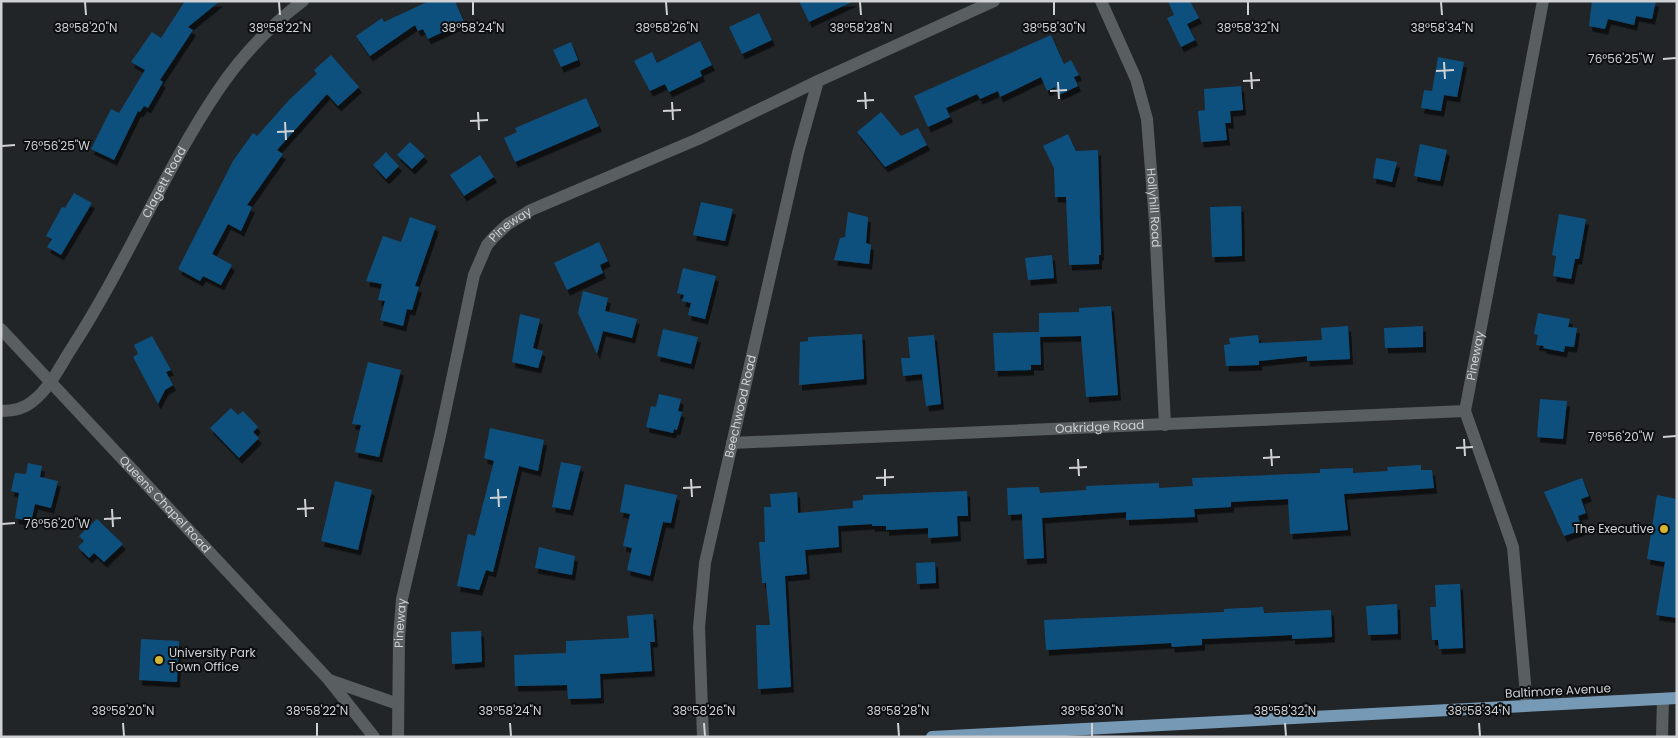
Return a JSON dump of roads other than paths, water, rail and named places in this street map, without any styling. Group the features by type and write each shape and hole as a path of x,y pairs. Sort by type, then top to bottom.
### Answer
{"main road":[{"name":"Baltimore Avenue","path":"932,737 1677,698"}],"street":[{"name":"Clagett Road","path":"1,411 20,409 34,401 51,382 85,328 195,126 218,91 241,58 264,33 303,1"},
{"name":"Pineway","path":"398,737 399,638 405,580 440,436 474,275 487,245 508,224 531,210 698,139 818,81 994,1"},
{"name":"Hollyhill Road","path":"1101,1 1136,79 1148,119 1165,425"},
{"name":"Pineway","path":"1465,410 1543,1"},
{"name":"Beechwood Road","path":"703,737 699,627 700,594 704,563 798,153 818,81"},
{"name":"Queens Chapel Road","path":"1,329 329,680 374,737"},
{"name":"Oakridge Road","path":"732,444 1465,410"},
{"path":"1465,410 1513,547 1527,706"},
{"name":"Queens Chapel Road","path":"329,680 398,704"},
{"path":"1662,737 1663,699"}],"place":[{"name":"The Executive","path":"1664,529"},
{"name":"University Park Town Office","path":"159,660"}]}
